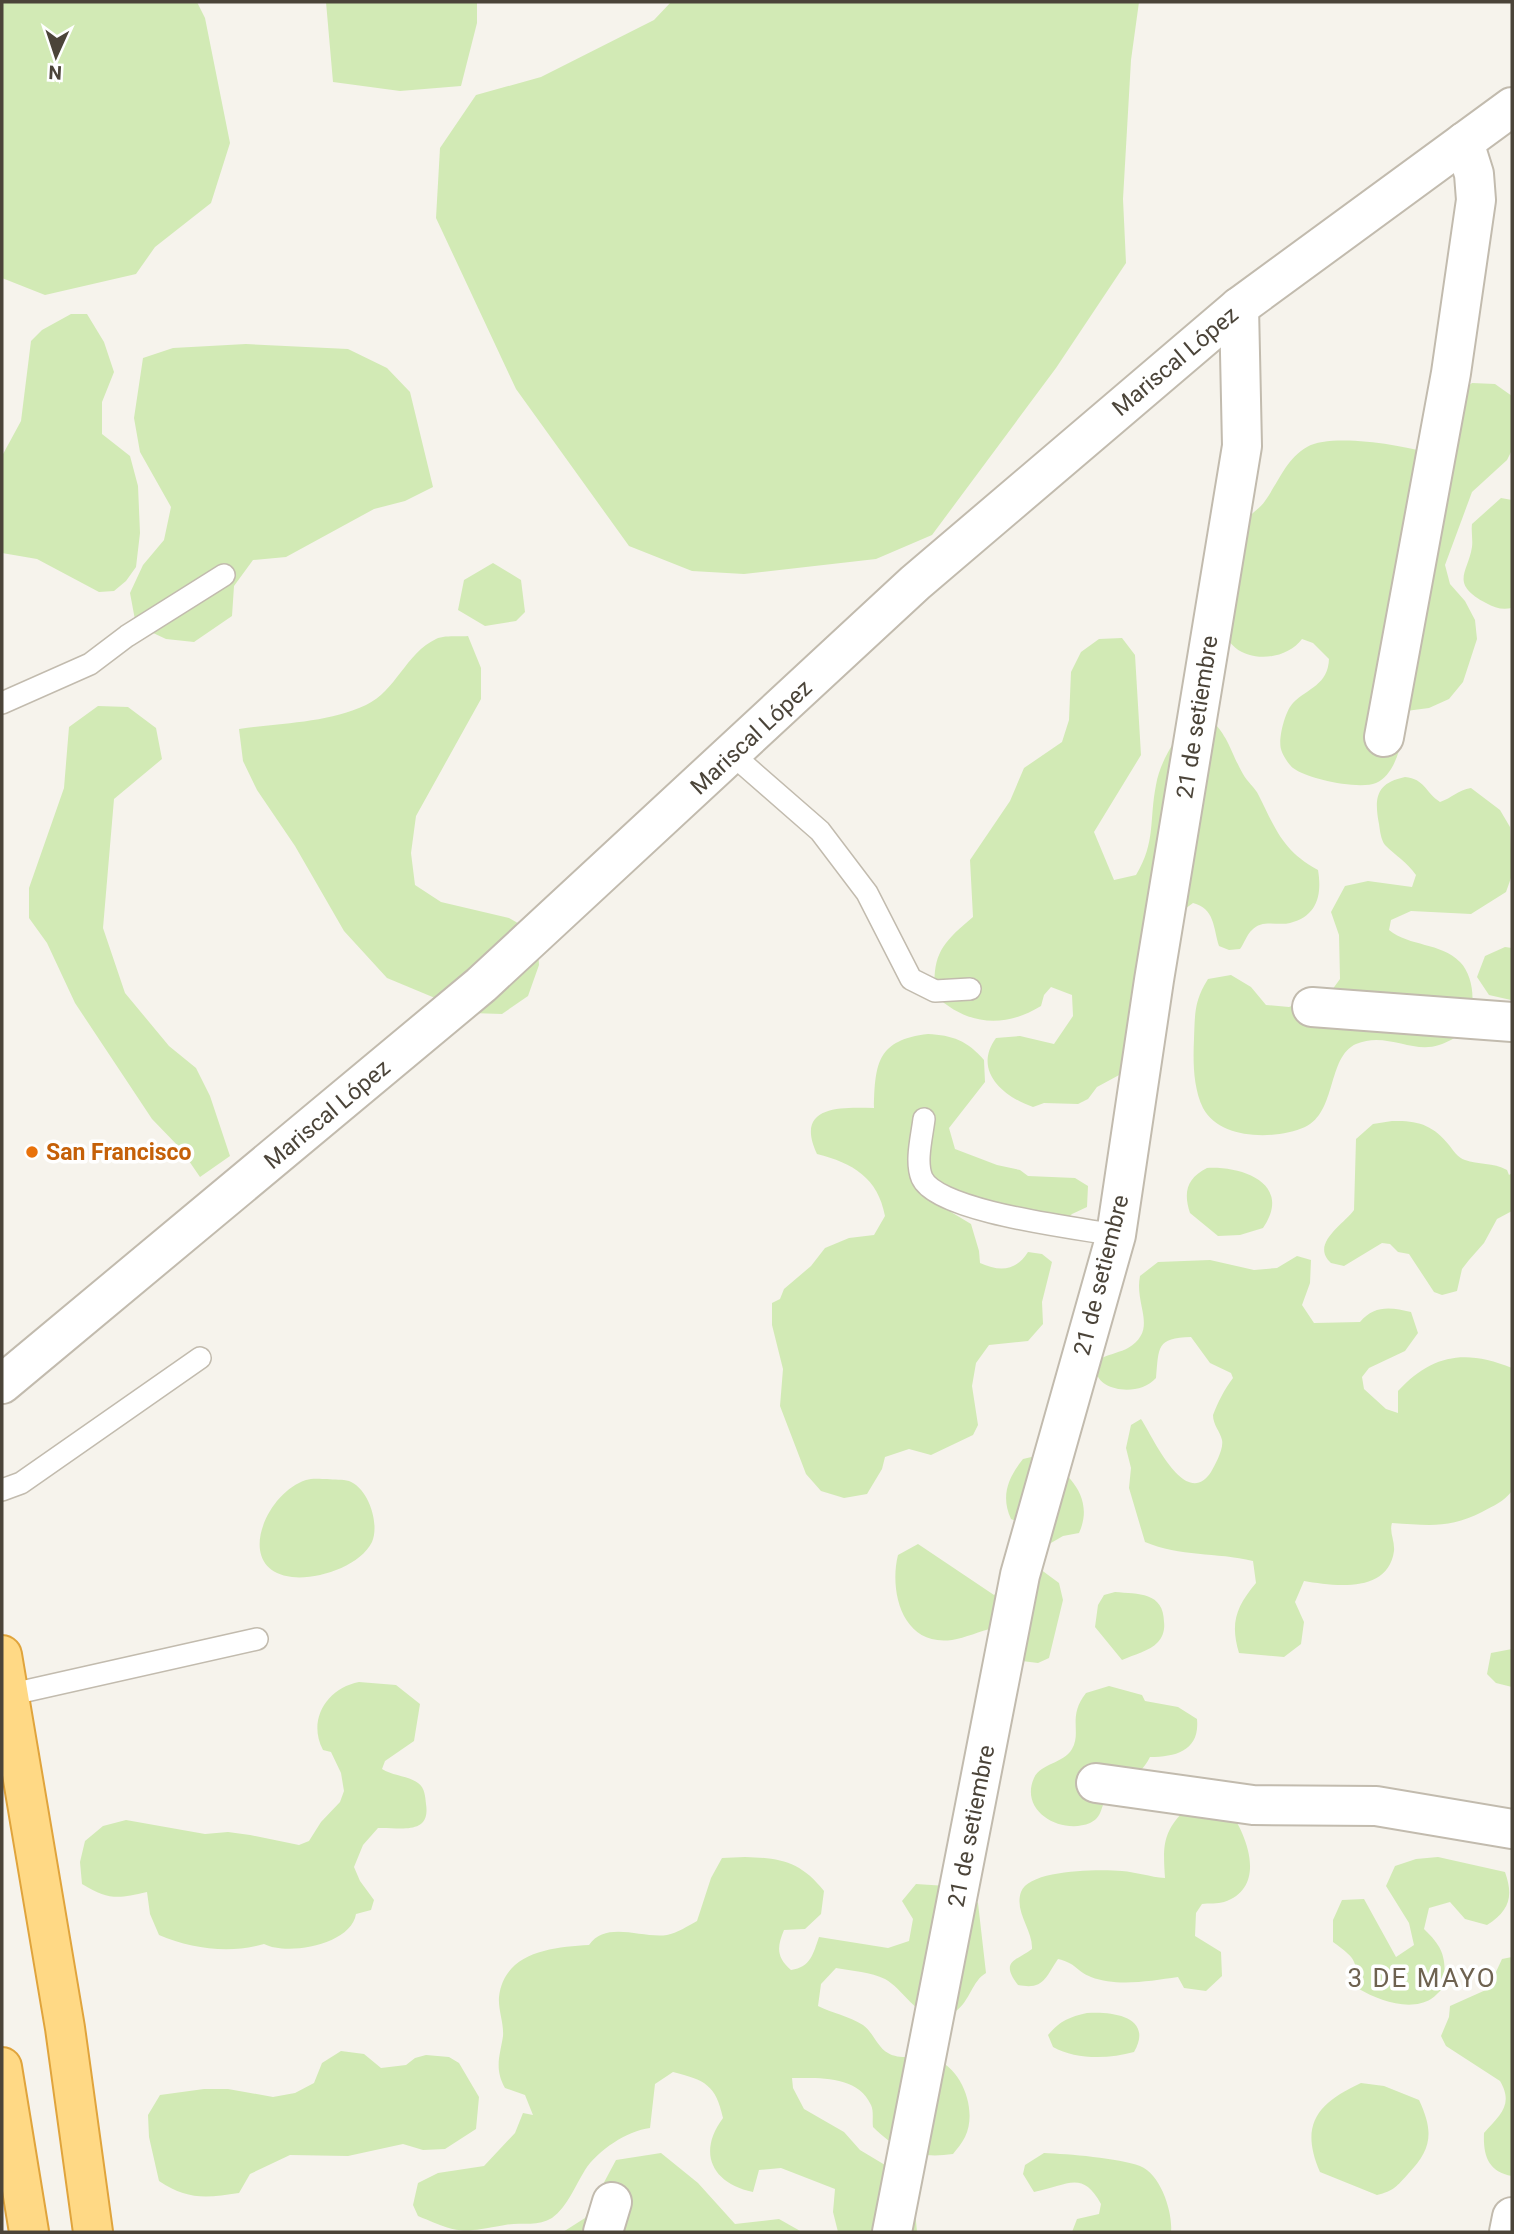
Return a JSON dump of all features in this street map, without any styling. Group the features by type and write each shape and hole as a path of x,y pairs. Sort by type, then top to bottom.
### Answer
{"highway":[{"path":"2,1655 65,2028 93,2232"},
{"path":"2,2067 29,2232"}],"street":[{"name":"Mariscal López","path":"2,1384 481,985 733,755 915,583 1239,307 1512,107"},
{"path":"1384,737 1451,373 1476,200 1474,174 1464,142"},
{"name":"21 de setiembre","path":"892,2232 1020,1575 1116,1235 1153,979 1242,446 1239,307"},
{"path":"1312,1007 1512,1022"},
{"path":"1096,1783 1253,1805 1376,1806 1512,1829"},
{"path":"1509,2232 1512,2217"}],"lane":[{"path":"2,703 90,664 224,575"},
{"path":"733,755 820,831 867,892 911,979 935,991 971,989"},
{"path":"924,1119 920,1164 922,1179 936,1195 970,1208 1116,1235"},
{"path":"2,1490 21,1483 200,1358"},
{"path":"8,1695 257,1639"}],"green space":[{"path":"2,2 197,2 205,18 230,143 211,203 155,247 136,274 45,295 2,278"},
{"path":"326,2 477,2 477,23 461,86 400,91 333,82"},
{"path":"671,2 1139,2 1131,60 1123,199 1126,263 1056,368 932,535 876,559 744,574 692,571 629,546 516,389 436,218 440,148 476,95 541,77 654,20"},
{"path":"71,314 87,314 104,342 114,372 102,402 102,434 130,456 138,486 140,533 136,567 114,591 99,592 37,559 2,553 2,456 21,421 31,341 42,330"},
{"path":"246,344 348,349 387,368 410,392 433,487 405,501 374,509 286,557 253,560 234,586 232,616 194,642 166,639 136,625 130,593 143,565 164,540 171,507 140,452 134,418 143,358 173,348"},
{"path":"1472,383 1495,384 1512,396 1512,450 1507,460 1472,492 1445,565 1450,584 1465,601 1475,620 1477,639 1463,682 1449,699 1429,708 1406,711 1402,740 1395,761 1384,778 1376,783 1346,784 1300,772 1293,768 1282,751 1280,739 1283,725 1293,703 1325,675 1329,659 1313,643 1302,639 1293,648 1268,657 1242,652 1232,645 1223,620 1225,601 1247,521 1265,501 1293,458 1307,447 1332,441 1349,441 1385,444 1428,453 1454,397"},
{"path":"1501,498 1512,500 1512,608 1505,609 1492,606 1475,596 1464,583 1472,547 1472,524"},
{"path":"493,563 521,580 525,612 516,621 485,626 458,610 464,580"},
{"path":"468,636 481,668 481,699 416,816 411,853 415,885 441,902 509,918 537,934 539,965 528,996 502,1014 471,1013 387,978 344,931 295,846 257,790 243,761 239,729 336,716 366,705 385,691 426,645 439,638"},
{"path":"1122,638 1135,655 1141,755 1094,832 1114,880 1136,875 1147,852 1158,776 1173,743 1187,720 1210,718 1226,739 1243,774 1257,793 1282,839 1296,855 1318,870 1318,895 1316,903 1307,915 1290,923 1256,927 1240,949 1229,950 1219,946 1209,914 1193,903 1166,923 1121,1074 1097,1087 1088,1099 1078,1104 1044,1103 1033,1107 1012,1097 995,1081 988,1061 990,1050 996,1038 1020,1036 1054,1044 1073,1016 1072,995 1051,987 1044,995 1041,1006 1027,1013 999,1021 972,1018 959,1013 935,995 935,969 941,950 973,917 970,860 1010,801 1024,768 1062,742 1069,720 1071,672 1081,652 1099,639"},
{"path":"98,706 128,707 156,728 162,759 114,799 103,928 125,993 169,1046 196,1068 210,1096 230,1156 200,1177 180,1148 152,1119 75,1003 47,943 29,918 29,888 64,788 69,727"},
{"path":"1405,777 1417,780 1440,802 1471,788 1500,810 1510,827 1512,875 1506,892 1471,914 1411,911 1391,920 1389,930 1406,939 1443,951 1466,969 1472,989 1469,1020 1458,1035 1439,1045 1419,1047 1378,1040 1356,1044 1340,1060 1322,1110 1315,1120 1305,1127 1264,1135 1235,1132 1222,1126 1211,1119 1203,1108 1195,1083 1195,1015 1203,987 1208,979 1231,975 1251,987 1266,1005 1289,1007 1332,990 1340,979 1339,935 1331,912 1345,886 1368,881 1412,887 1416,875 1384,843 1377,807 1377,799 1383,788 1388,783"},
{"path":"1505,947 1512,948 1511,1000 1489,995 1477,977 1485,956"},
{"path":"928,1034 959,1040 984,1060 985,1082 949,1128 955,1149 997,1165 1020,1170 1028,1176 1075,1178 1088,1186 1087,1207 1072,1214 1056,1229 962,1194 951,1212 971,1224 980,1263 994,1268 1007,1268 1018,1263 1028,1252 1042,1254 1052,1262 1042,1302 1043,1324 1028,1341 989,1345 976,1363 972,1386 978,1425 973,1435 931,1455 909,1449 885,1457 882,1469 867,1494 844,1498 821,1491 806,1474 780,1406 783,1369 772,1325 772,1303 780,1299 784,1289 811,1266 825,1248 849,1238 874,1235 885,1216 876,1192 862,1174 842,1162 817,1154 811,1138 816,1118 835,1109 874,1108 878,1066 883,1056 899,1042"},
{"path":"1410,1122 1431,1128 1462,1159 1502,1167 1509,1175 1512,1173 1512,1211 1497,1219 1484,1243 1462,1269 1457,1291 1442,1295 1434,1292 1409,1254 1398,1252 1390,1244 1382,1243 1344,1266 1331,1263 1326,1256 1324,1249 1330,1235 1354,1210 1356,1139 1373,1124"},
{"path":"1207,1168 1235,1170 1260,1181 1268,1189 1272,1200 1271,1213 1263,1228 1240,1235 1218,1236 1190,1213 1188,1186 1195,1176"},
{"path":"1297,1256 1311,1260 1310,1283 1302,1305 1314,1323 1360,1322 1365,1316 1383,1309 1411,1312 1418,1333 1405,1351 1369,1368 1362,1377 1364,1389 1386,1409 1398,1413 1398,1391 1424,1369 1437,1362 1450,1358 1480,1358 1512,1368 1512,1491 1495,1505 1459,1521 1438,1525 1392,1523 1394,1551 1390,1565 1382,1575 1358,1584 1304,1581 1295,1602 1304,1622 1301,1644 1284,1657 1239,1653 1235,1624 1239,1608 1256,1583 1253,1561 1171,1550 1145,1542 1129,1488 1131,1468 1126,1448 1131,1425 1141,1419 1170,1466 1190,1483 1201,1482 1211,1472 1222,1448 1222,1440 1213,1415 1233,1378 1231,1373 1210,1363 1191,1337 1165,1342 1159,1352 1156,1378 1135,1389 1112,1388 1103,1383 1097,1368 1102,1358 1128,1348 1142,1333 1144,1325 1140,1276 1158,1262 1210,1260 1254,1270 1277,1268"},
{"path":"1040,1455 1069,1478 1081,1497 1084,1508 1079,1533 1063,1536 1044,1547 1040,1569 1059,1583 1063,1600 1049,1658 1038,1663 1015,1660 994,1628 952,1640 935,1640 921,1635 903,1614 898,1600 898,1555 918,1544 994,1595 1001,1589 1016,1521 1011,1519 1006,1502 1008,1487 1023,1459"},
{"path":"308,1479 349,1481 367,1498 373,1516 372,1542 358,1558 326,1574 292,1577 274,1571 264,1561 260,1547 268,1515 278,1500 291,1488"},
{"path":"1115,1592 1148,1596 1160,1605 1163,1612 1164,1630 1160,1640 1146,1650 1122,1660 1095,1627 1098,1605 1104,1595"},
{"path":"1512,1649 1512,1687 1496,1683 1487,1674 1491,1653"},
{"path":"359,1682 396,1685 420,1704 414,1741 385,1761 382,1769 420,1785 425,1795 426,1814 424,1821 412,1828 378,1828 363,1845 354,1867 360,1881 374,1900 371,1910 356,1914 352,1925 343,1933 331,1940 302,1948 287,1949 264,1944 238,1949 198,1947 159,1935 150,1914 147,1892 113,1897 82,1884 80,1862 85,1841 103,1826 126,1820 205,1834 228,1832 250,1835 299,1845 309,1841 321,1822 340,1802 344,1791 341,1773 331,1752 323,1750 319,1739 319,1717 329,1698 348,1685"},
{"path":"1109,1686 1142,1695 1145,1701 1178,1707 1197,1719 1195,1738 1191,1745 1178,1753 1150,1757 1140,1771 1107,1797 1094,1821 1079,1826 1056,1823 1037,1810 1032,1801 1034,1778 1042,1769 1063,1758 1072,1749 1076,1736 1077,1709 1086,1693"},
{"path":"1227,1807 1246,1844 1250,1872 1238,1895 1224,1902 1202,1904 1196,1913 1195,1936 1221,1952 1222,1976 1206,1991 1184,1988 1178,1977 1134,1982 1101,1980 1058,1959 1039,1984 1018,1985 1010,1966 1032,1949 1020,1907 1021,1892 1027,1884 1051,1875 1098,1870 1165,1878 1166,1840 1178,1817 1186,1809"},
{"path":"745,1857 789,1864 807,1874 824,1891 821,1914 805,1929 784,1930 779,1952 791,1970 807,1963 819,1937 888,1948 909,1941 913,1919 902,1901 916,1884 962,1887 978,1903 986,1973 977,1981 965,2002 956,2011 945,2017 926,2014 885,1979 868,1973 836,1968 821,1984 818,2006 863,2025 888,2053 899,2057 935,2059 953,2071 965,2092 970,2115 965,2137 953,2154 919,2154 891,2142 873,2127 872,2107 865,2095 847,2083 792,2078 793,2088 804,2109 844,2132 860,2150 890,2168 914,2200 917,2232 838,2232 833,2212 835,2189 781,2168 759,2170 753,2192 727,2182 713,2165 710,2154 715,2131 723,2118 717,2098 701,2081 673,2072 655,2084 650,2128 623,2137 597,2155 567,2202 547,2221 460,2230 418,2216 413,2205 418,2183 438,2173 484,2166 515,2133 523,2113 533,2115 525,2095 505,2088 500,2074 503,2031 499,1997 510,1970 532,1955 546,1950 589,1945 605,1933 625,1932 657,1936 679,1931 697,1921 711,1878 722,1858"},
{"path":"1438,1857 1505,1872 1509,1896 1505,1909 1487,1925 1465,1919 1450,1902 1429,1908 1424,1929 1440,1949 1445,1969 1444,1988 1431,1999 1414,2004 1394,2003 1359,1989 1354,1961 1333,1942 1333,1920 1342,1900 1364,1899 1396,1957 1414,1945 1409,1923 1386,1886 1395,1866 1416,1859"},
{"path":"1512,1957 1512,2176 1497,2171 1492,2166 1485,2148 1484,2133 1500,2115 1505,2103 1506,2097 1500,2081 1446,2046 1441,2036 1449,2017 1450,2006 1488,1989 1502,1959"},
{"path":"1087,2013 1119,2015 1135,2024 1139,2031 1139,2040 1134,2052 1093,2057 1072,2054 1053,2047 1048,2035 1052,2030 1065,2020"},
{"path":"341,2051 364,2054 381,2068 406,2065 415,2058 426,2055 449,2057 459,2063 479,2097 476,2129 445,2149 423,2150 403,2144 348,2156 290,2155 250,2174 239,2193 197,2196 179,2192 159,2181 149,2137 148,2115 160,2095 204,2089 228,2089 273,2097 295,2093 314,2083 322,2063"},
{"path":"1361,2083 1384,2086 1419,2100 1427,2122 1426,2148 1416,2165 1395,2188 1377,2195 1320,2172 1312,2141 1312,2128 1324,2107"},
{"path":"661,2153 698,2183 735,2224 779,2219 802,2232 563,2232 585,2218 616,2160"},
{"path":"1044,2153 1120,2161 1147,2170 1160,2185 1168,2205 1171,2232 1072,2232 1077,2219 1099,2214 1101,2204 1094,2193 1080,2183 1034,2192 1023,2174 1025,2165"}],"place":[{"name":"San Francisco","path":"32,1152"}],"district":[{"name":"3 DE MAYO","path":"1422,1978"}]}
